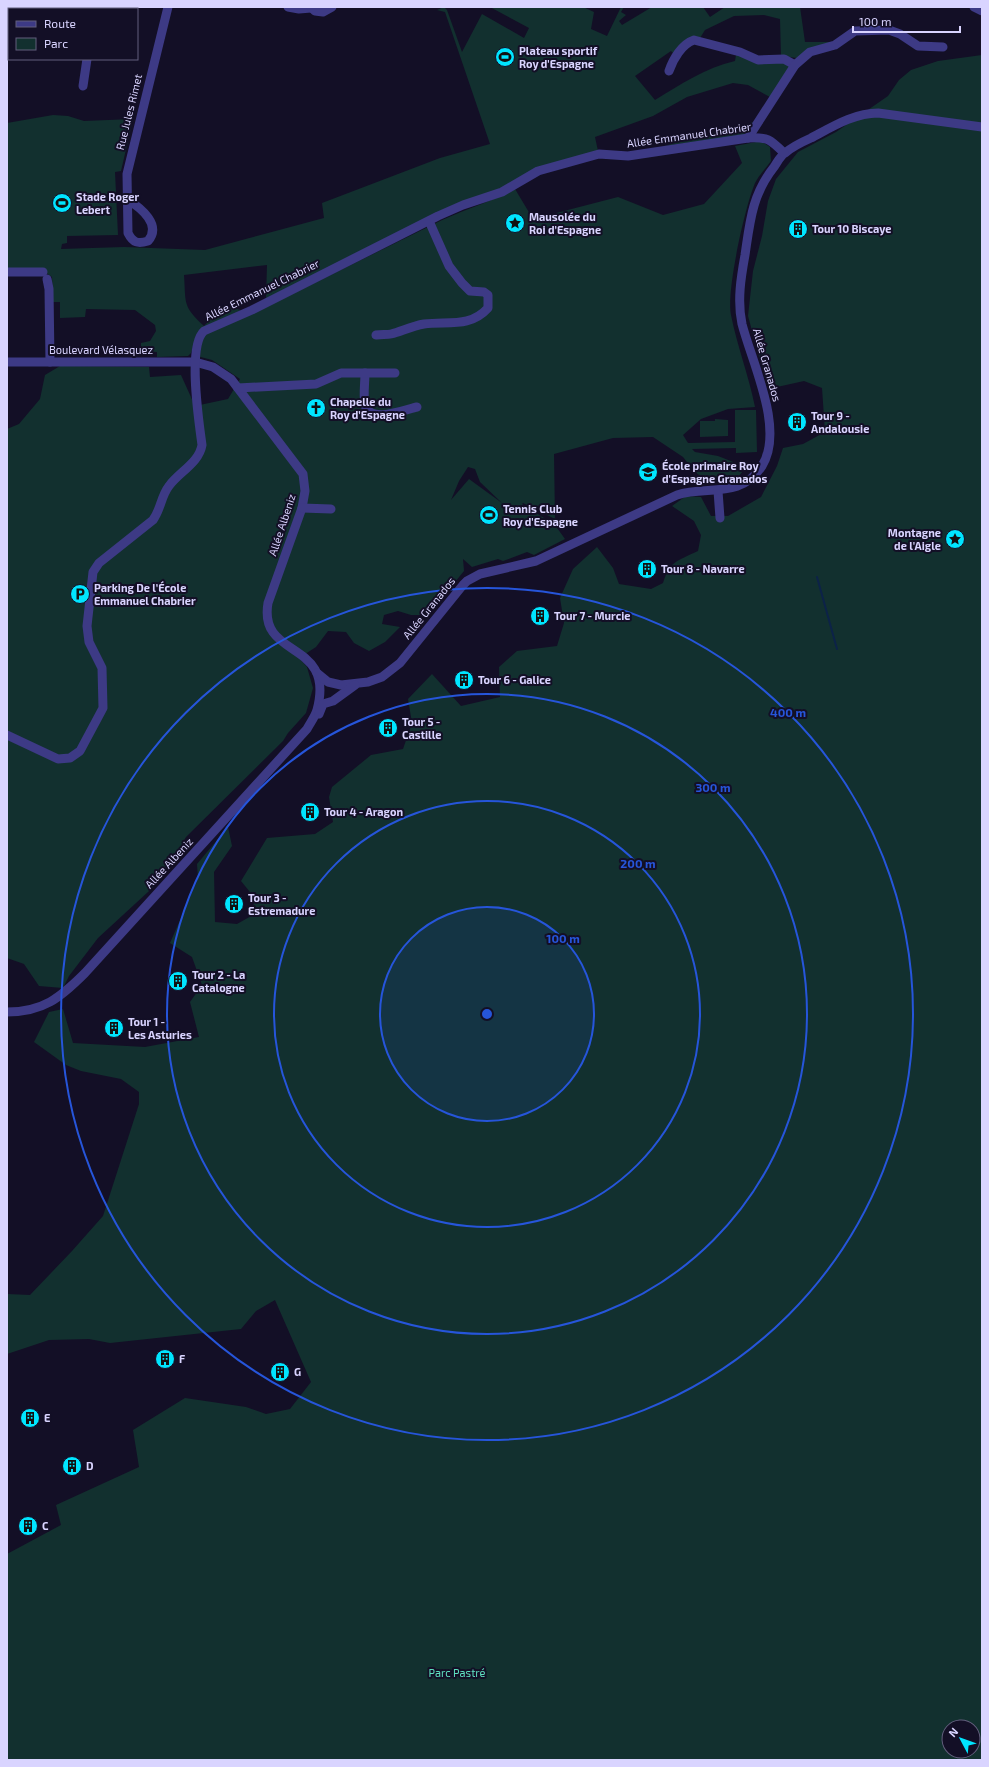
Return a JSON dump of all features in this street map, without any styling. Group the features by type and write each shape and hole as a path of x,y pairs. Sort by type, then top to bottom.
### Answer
{"street":[{"name":"Rue Jules Rimet","path":"128,200 128,166 168,7"},
{"path":"288,7 299,9 311,7 319,12 323,12 332,7"},
{"path":"974,7 982,11"},
{"path":"748,138 795,65 810,52 835,45 855,31 863,29 889,30 900,34 918,46 943,47"},
{"path":"670,71 681,50 694,40 740,52 758,60 784,59 795,65"},
{"path":"83,86 87,60"},
{"name":"Allée Granados","path":"317,673 334,684 355,684 376,680 393,669 458,591 473,577 536,561 677,495 694,491 718,491 734,488 755,474 765,459 770,444 765,399 742,323 740,293 755,201 763,181 784,153 802,142 865,113 878,113 982,127"},
{"name":"Allée Emmanuel Chabrier","path":"7,735 52,757 64,759 70,758 80,751 103,708 102,668 89,642 87,626 93,572 99,563 153,520 159,512 164,492 200,452 202,445 196,393 195,362 197,341 199,335 204,331 252,310 463,205 502,192 538,170 591,156 609,154 628,156 748,138 765,137 772,140 784,153"},
{"path":"376,335 383,333 389,335 410,327 424,324 469,322 488,308 488,295 484,292 470,290 454,274 429,221"},
{"path":"7,272 45,276 49,289 50,362"},
{"name":"Boulevard Vélasquez","path":"7,362 195,362"},
{"name":"Allée Albeniz","path":"7,1012 18,1012 42,1007 53,1002 67,991 307,729 316,711 319,694 317,673 306,658 276,638 267,618 268,603 302,508 306,485 300,468 238,388 220,370 195,362"},
{"path":"238,388 316,384 341,373 395,373"},
{"path":"366,373 365,405 369,412 378,416 417,408"},
{"path":"718,491 720,518"},
{"path":"302,508 331,509"},
{"name":"Allée Granados","path":"323,704 333,701 355,684"},
{"name":"Allée Albeniz","path":"319,694 323,704"},
{"path":"307,729 316,720 323,704"}],"green space":[{"path":"444,7 447,10 462,52 482,14 524,38 529,28 490,7 583,7 594,12 591,29 607,36 621,7 624,7 621,12 626,15 619,21 622,25 652,7 703,7 710,17 725,7 800,7 805,42 831,42 797,58 781,56 780,19 764,15 734,16 705,30 700,38 675,55 671,51 635,76 655,100 703,72 735,61 736,55 785,61 791,66 770,97 748,85 733,83 687,97 653,116 595,137 598,151 508,185 266,299 267,265 184,275 186,304 192,314 204,326 223,306 241,310 197,336 191,353 188,356 157,357 157,352 141,351 141,343 150,341 156,331 155,325 135,310 86,309 85,317 60,318 60,302 53,302 52,277 45,272 7,270 7,123 53,115 68,116 84,121 133,119 121,171 115,172 118,235 67,236 67,243 62,244 61,249 124,247 205,250 324,218 322,203 440,158 490,144 445,12 437,10"},
{"name":"Parc Pastré","path":"982,55 982,1760 7,1760 7,1554 61,1525 56,1505 139,1467 133,1430 185,1398 246,1407 266,1414 290,1409 311,1382 275,1300 256,1311 241,1329 110,1343 89,1339 49,1340 7,1354 7,1294 30,1295 103,1216 139,1104 139,1092 121,1079 81,1071 66,1065 34,1042 49,1012 63,1009 73,1043 145,1047 199,1037 190,1002 202,985 192,957 170,943 198,879 197,864 228,827 232,846 214,872 215,922 237,924 253,915 254,897 241,881 267,838 315,834 333,822 329,797 332,787 371,755 403,749 412,723 408,699 432,674 461,706 500,697 499,667 517,651 557,646 564,623 560,598 573,569 597,547 613,568 619,584 651,589 663,583 668,570 675,562 698,551 701,535 694,521 672,506 686,496 701,497 711,516 728,516 761,497 777,466 783,448 803,444 825,432 822,388 804,381 768,389 748,316 753,271 762,236 768,201 776,179 798,152 836,132 888,96 899,80 911,70 938,61"},
{"path":"754,122 746,135 664,146"},
{"path":"761,141 770,147 771,161 755,183 746,210 737,249 730,303 731,315 755,407 728,409 701,419 683,435 688,443 735,442 735,410 756,410 757,452 736,453 736,448 692,449 695,452 718,456 746,467 739,476 717,481 704,479 694,471 683,457 653,437 613,438 554,454 555,519 523,503 522,504 555,525 565,539 534,555 527,552 503,561 498,559 472,567 463,559 464,571 436,605 422,615 411,615 398,611 384,615 382,624 400,627 385,642 369,651 354,643 346,632 328,631 316,647 299,658 307,667 313,688 306,713 288,733 283,741 186,837 161,880 98,938 69,976 63,988 39,986 24,964 7,958 7,429 19,424 40,399 45,375 60,366 149,367 150,377 181,375 195,406 228,399 240,379 212,360 197,356 199,343 206,334 292,294 444,219 495,199 515,189 533,219 618,197 663,215 704,204 742,163 735,146","holes":["468,467 475,469 480,482 502,503 469,479 451,500 459,481"]},
{"path":"715,419 728,420 728,436 700,437 700,421 715,421"}],"waterway":[{"path":"817,577 837,649"}],"place":[{"name":"Plateau sportif Roy d'Espagne","path":"505,57"},
{"name":"Stade Roger Lebert","path":"62,203"},
{"name":"Mausolée du Roi d’Espagne","path":"515,223"},
{"name":"Tour 10 Biscaye","path":"798,229"},
{"name":"Chapelle du Roy d’Espagne","path":"316,408"},
{"name":"Tour 9 - Andalousie","path":"797,422"},
{"name":"École primaire Roy d'Espagne Granados","path":"648,472"},
{"name":"Tennis Club Roy d'Espagne","path":"489,515"},
{"name":"Montagne de l'Aigle","path":"955,539"},
{"name":"Tour 8 - Navarre","path":"647,569"},
{"name":"Parking De l’École Emmanuel Chabrier","path":"80,594"},
{"name":"Tour 7 - Murcie","path":"540,616"},
{"name":"Tour 6 - Galice","path":"464,680"},
{"name":"Tour 5 - Castille","path":"388,728"},
{"name":"Tour 4 - Aragon","path":"310,812"},
{"name":"Tour 3 - Estremadure","path":"234,904"},
{"name":"Tour 2 - La Catalogne","path":"178,981"},
{"name":"Tour 1 - Les Asturies","path":"114,1028"},
{"name":"F","path":"165,1359"},
{"name":"G","path":"280,1372"},
{"name":"E","path":"30,1418"},
{"name":"D","path":"72,1466"},
{"name":"C","path":"28,1526"}]}
